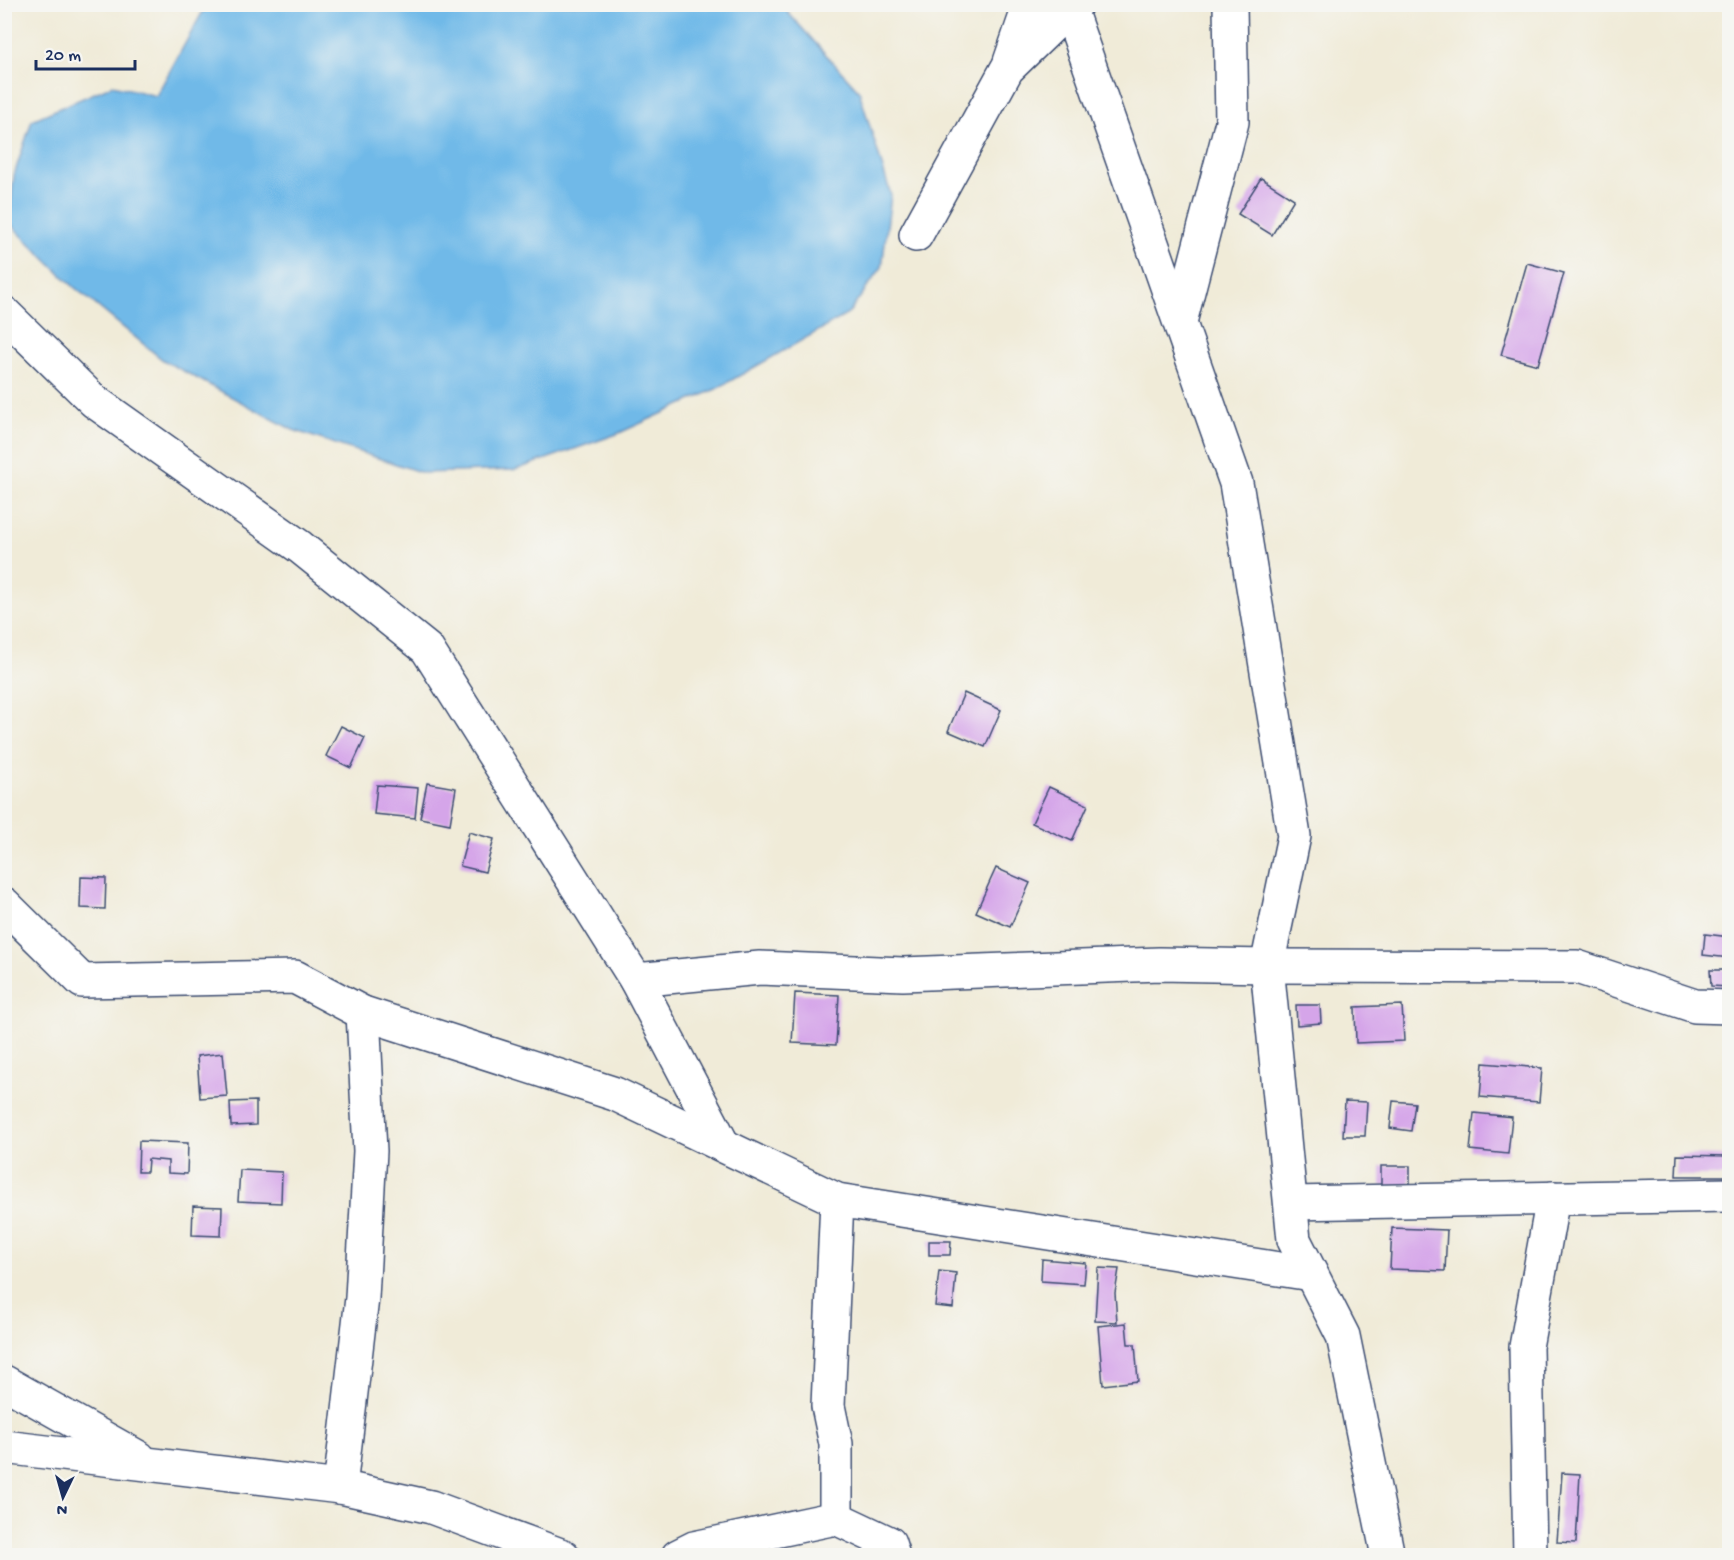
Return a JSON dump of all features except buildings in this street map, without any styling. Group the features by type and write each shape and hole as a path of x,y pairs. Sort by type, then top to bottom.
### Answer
{"street":[{"path":"916,235 1007,69 1030,4"},
{"path":"1180,322 1232,122 1230,4"},
{"path":"1007,69 1071,6 1236,483 1294,836 1267,966 1294,1240 1343,1336 1388,1556"},
{"path":"4,313 94,401 300,547 427,649 636,980 723,1145"},
{"path":"4,904 82,981 295,977 363,1013 615,1094 837,1200 1311,1274"},
{"path":"636,980 760,968 903,974 1159,964 1577,967 1695,1006 1730,1006"},
{"path":"340,1487 362,1298 370,1151 363,1013"},
{"path":"1292,1203 1730,1195"},
{"path":"1530,1556 1526,1347 1553,1198"},
{"path":"836,1518 836,1444 828,1406 837,1200"},
{"path":"4,1382 151,1465"},
{"path":"4,1447 340,1487 431,1507 562,1555"},
{"path":"678,1556 694,1548 836,1518 890,1543 893,1556"}],"water":[{"path":"207,4 781,5 859,91 891,195 882,267 848,314 716,389 617,434 515,470 423,473 293,430 163,360 74,287 9,223 14,175 32,120 113,85 156,96"}]}
